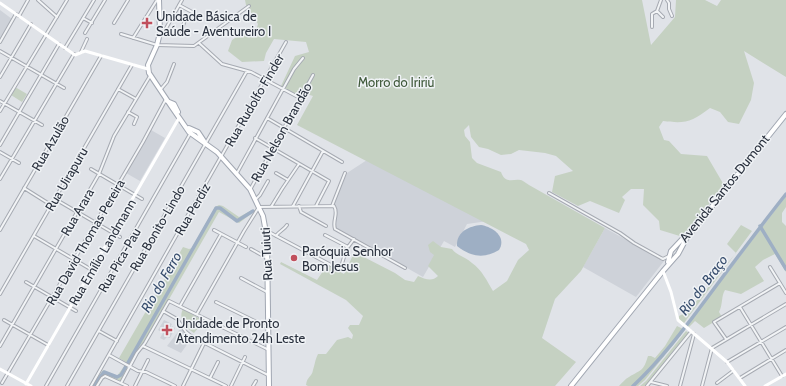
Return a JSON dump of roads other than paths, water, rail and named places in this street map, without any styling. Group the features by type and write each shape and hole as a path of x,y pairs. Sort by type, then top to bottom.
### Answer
{"main road":[{"path":"148,69 160,35 158,0"},
{"name":"Rua Tuiuti","path":"148,69 150,75 166,100 172,105 189,128 198,132 206,144"},
{"name":"Rua Tuiuti","path":"172,105 179,118 191,133 221,157 250,189 259,207 267,231 269,386"},
{"name":"Avenida Santos Dumont","path":"569,386 662,271 671,257 671,251 786,113"},
{"name":"Avenida Santos Dumont","path":"569,386 671,257 681,249 686,239 786,113"},
{"path":"195,137 198,132"},
{"path":"676,246 680,246 681,249"}],"street":[{"path":"0,42 28,0"},
{"path":"38,0 57,17"},
{"path":"0,111 67,0"},
{"path":"65,48 94,0"},
{"path":"85,33 105,0"},
{"path":"114,23 128,0"},
{"path":"133,38 158,0"},
{"path":"160,35 166,30 182,0"},
{"path":"652,27 652,14 657,11 660,0"},
{"path":"667,0 672,16"},
{"path":"0,3 74,54 78,55 85,51 148,69"},
{"path":"179,5 194,13"},
{"path":"121,34 157,45 195,45 249,6"},
{"path":"657,11 663,17"},
{"path":"174,15 185,20 181,31"},
{"path":"83,18 92,23"},
{"path":"0,76 31,24"},
{"path":"81,52 87,39"},
{"name":"Rua Rudolfo Finder","path":"221,157 286,42"},
{"path":"199,43 220,62 247,71 300,98"},
{"path":"0,145 59,44"},
{"path":"0,52 64,88"},
{"path":"0,179 74,54"},
{"name":"Rua Azulão","path":"0,230 101,56"},
{"path":"236,173 295,67 303,58"},
{"path":"160,90 166,83 174,64"},
{"name":"Rua Uirapuru","path":"0,294 132,65"},
{"name":"Rua Bonito-Lindo","path":"67,386 247,71"},
{"name":"Rua Arara","path":"0,346 99,174 114,136 150,75"},
{"name":"Rua Nelson Brandão","path":"250,189 313,75"},
{"path":"118,89 136,99"},
{"name":"Rua David Thomas Pereira","path":"2,383 166,100"},
{"path":"0,101 42,125"},
{"path":"128,112 137,117 134,124"},
{"name":"Rua Emílio Landmann","path":"26,385 179,118"},
{"path":"267,118 342,162"},
{"name":"Rua Pica-Pau","path":"46,386 191,133"},
{"path":"255,138 330,181 316,206"},
{"path":"293,206 323,151"},
{"path":"0,152 20,163"},
{"name":"Rua Perdiz","path":"91,386 221,157"},
{"path":"271,207 299,164"},
{"path":"91,169 142,199"},
{"path":"276,173 288,180"},
{"path":"332,206 345,173"},
{"path":"256,199 268,181"},
{"path":"24,188 51,205"},
{"path":"549,193 661,258 671,257"},
{"path":"55,199 120,236"},
{"path":"299,206 301,212 326,226"},
{"path":"197,314 259,207 334,206 337,212 334,229 405,268"},
{"path":"276,236 284,230 287,225"},
{"path":"214,230 246,247"},
{"path":"267,231 331,265"},
{"path":"180,306 221,234"},
{"path":"324,235 347,247"},
{"path":"34,236 92,270"},
{"path":"341,267 347,247 350,246 354,239"},
{"path":"251,249 267,258"},
{"path":"770,267 786,293"},
{"path":"662,271 671,292 676,317 682,324 727,362 745,386"},
{"path":"241,278 268,293"},
{"path":"26,282 76,311"},
{"path":"726,339 714,322 780,283"},
{"path":"121,383 128,365 143,346 169,301 268,349"},
{"path":"216,302 268,327"},
{"path":"702,386 712,348 786,304"},
{"path":"740,307 782,376"},
{"path":"163,311 177,319 189,335 269,375"},
{"path":"4,320 48,345"},
{"path":"727,362 786,327"},
{"path":"99,331 117,341"},
{"path":"647,386 693,333"},
{"path":"680,386 693,333"},
{"path":"182,386 207,337"},
{"path":"143,346 226,386"},
{"path":"740,378 786,350"},
{"path":"109,355 142,372 146,372 175,386"},
{"path":"231,386 245,357"},
{"path":"134,386 148,360"},
{"path":"210,378 218,362"},
{"path":"0,368 26,385 30,386"},
{"path":"717,383 734,370"},
{"path":"765,386 786,374"},
{"path":"98,386 104,376 127,386"},
{"path":"253,386 256,380"},
{"path":"651,382 667,386"}],"water":[{"path":"481,225 486,226 498,233 501,241 499,250 488,255 478,256 467,253 457,246 457,241 461,233 468,228"}],"waterway":[{"name":"Rio do Braço","path":"633,386 663,355 681,333 786,194"},
{"name":"Rio do Ferro","path":"93,386 104,372 117,377 121,375 216,208 220,208 237,221 253,211"},
{"path":"760,226 786,269"}],"place":[{"name":"Unidade Básica de Saúde - Aventureiro I","path":"147,23"},
{"name":"Paróquia Senhor Bom Jesus","path":"294,258"},
{"name":"Unidade de Pronto Atendimento 24h Leste","path":"167,330"}],"park label":[{"name":"Morro do Iririú","path":"396,82"}]}
